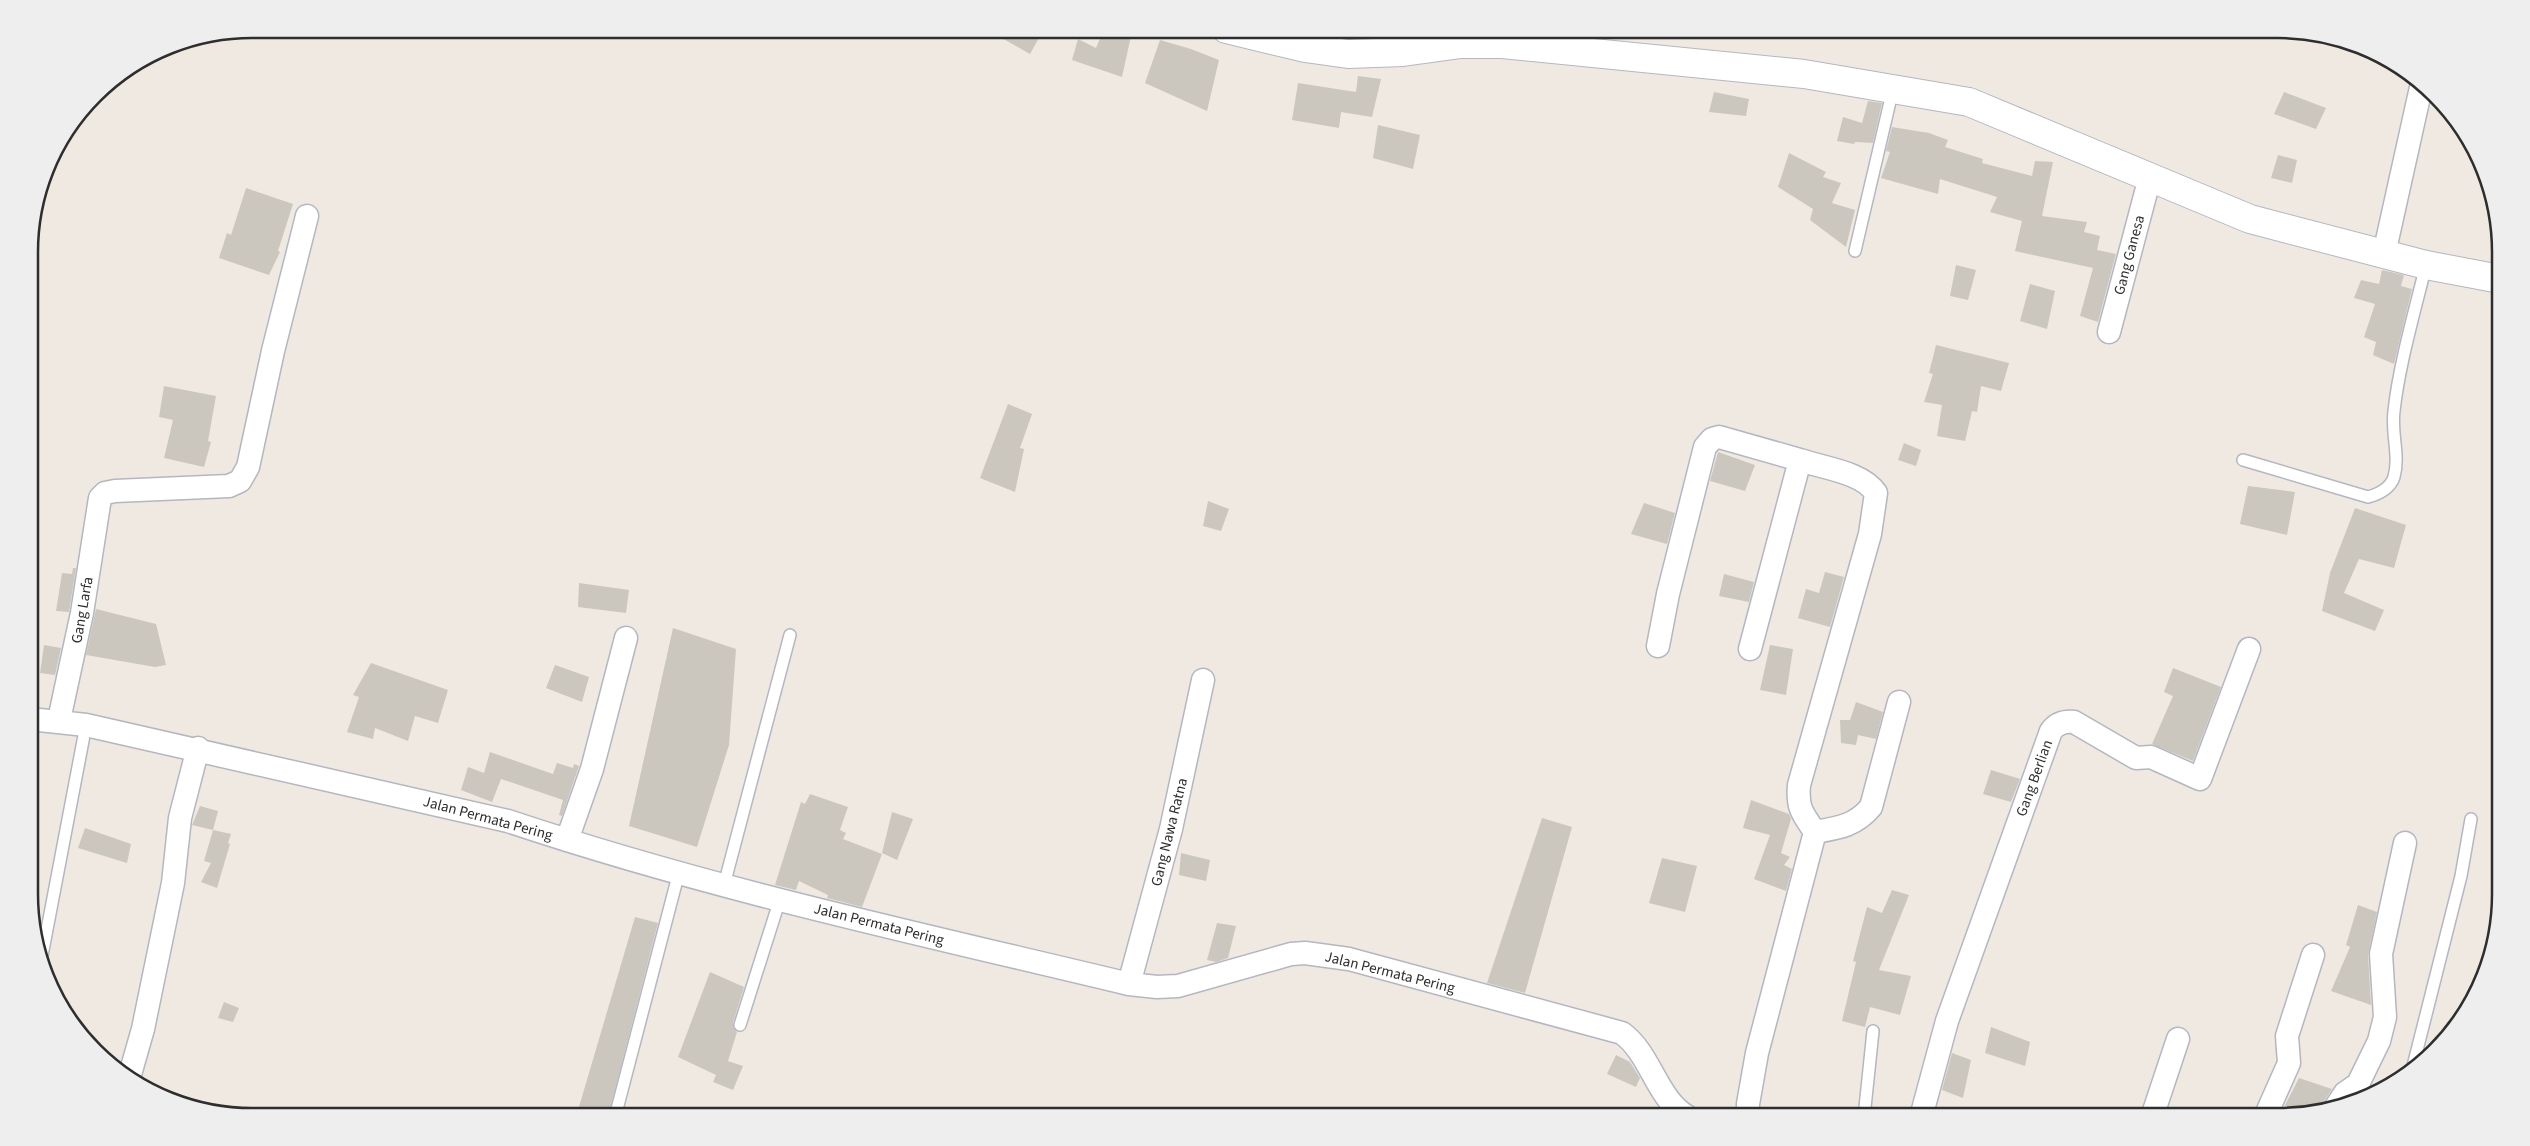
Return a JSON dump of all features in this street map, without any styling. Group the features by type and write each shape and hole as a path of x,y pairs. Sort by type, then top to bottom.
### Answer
{"street":[{"path":"1263,38 1305,48 1348,54 1403,52 1461,44 1524,42 1804,74 1970,102 2250,219 2426,265 2492,277"},
{"path":"2384,254 2420,91"},
{"name":"Gang Ganesa","path":"2109,332 2150,177"},
{"name":"Gang Larfa","path":"59,720 82,613 100,498 105,493 115,491 229,486 240,481 248,467 273,352 307,216"},
{"path":"1658,646 1668,594 1705,447 1712,439 1719,437 1856,478 1870,485 1876,493 1870,534 1799,785 1798,802 1800,810 1815,832 1757,1053 1748,1108"},
{"path":"1750,649 1800,460"},
{"path":"567,840 592,769 626,638"},
{"name":"Gang Berlian","path":"1923,1108 1947,1021 2051,731 2055,725 2074,722 2136,758 2151,757 2200,779 2249,649"},
{"name":"Gang Nawa Ratna","path":"1129,984 1171,829 1203,680"},
{"path":"1815,832 1848,826 1858,820 1870,807 1899,702"},
{"name":"Jalan Permata Pering","path":"38,719 86,724 198,748 508,821 724,885 1129,984 1157,987 1178,986 1291,954 1305,952 1349,960 1622,1032 1638,1047 1664,1092 1679,1108"},
{"path":"130,1070 143,1029 173,883 180,818 198,748"},
{"path":"2341,1099 2345,1093 2358,1084 2378,1041 2384,1017 2381,954 2406,843"},
{"path":"2269,1108 2289,1063 2287,1036 2313,955"},
{"path":"2155,1108 2178,1039"}],"lane":[{"path":"1855,251 1893,89"},
{"path":"2242,460 2368,497 2381,493 2389,486 2394,478 2396,464 2394,412 2426,265"},
{"path":"724,885 790,636"},
{"path":"44,945 86,724"},
{"path":"2415,1059 2461,876 2470,819"},
{"path":"617,1108 679,872"},
{"path":"740,1025 780,898"},
{"path":"1865,1108 1873,1031"}],"building":[{"path":"1002,38 1039,38 1030,54"},
{"path":"1100,38 1131,38 1122,77 1072,60 1078,39 1096,48"},
{"path":"1160,40 1219,60 1207,111 1145,83"},
{"path":"1358,76 1381,79 1372,117 1341,112 1339,128 1292,120 1298,83 1356,92"},
{"path":"1714,92 1749,99 1746,116 1709,112"},
{"path":"2284,92 2326,108 2316,129 2274,114"},
{"path":"1868,101 1882,103 1873,143 1855,142 1854,144 1837,141 1843,117 1862,123"},
{"path":"1378,125 1420,135 1413,169 1373,158"},
{"path":"1892,127 1929,133 1948,140 1945,147 1983,159 1982,163 2032,176 2035,161 2053,162 2042,216 2087,222 2084,232 2100,236 2097,250 2116,254 2098,322 2080,316 2093,268 2015,251 2022,221 1990,212 1997,197 1940,179 1938,194 1881,178 1890,152 1886,151"},
{"path":"1789,153 1826,172 1823,177 1841,183 1832,203 1855,210 1846,247 1810,220 1813,209 1778,187"},
{"path":"2278,155 2297,160 2292,183 2271,178"},
{"path":"246,188 293,204 278,251 280,252 269,275 219,258 227,233 231,235"},
{"path":"1956,265 1976,270 1968,300 1950,296"},
{"path":"2382,270 2404,275 2401,286 2412,289 2394,364 2373,355 2376,342 2364,337 2375,304 2354,298 2361,280 2379,284"},
{"path":"2030,284 2055,291 2047,329 2020,321"},
{"path":"1936,345 2009,363 2001,391 1981,386 1977,412 1972,411 1965,441 1937,436 1942,405 1924,402 1933,374 1929,373"},
{"path":"164,386 216,396 208,441 211,442 204,467 164,458 173,420 159,417"},
{"path":"1008,404 1032,414 1020,448 1024,449 1015,492 980,478"},
{"path":"1904,443 1921,450 1916,466 1898,460"},
{"path":"1718,452 1755,465 1745,491 1710,481"},
{"path":"2248,486 2295,492 2287,535 2240,524"},
{"path":"1208,501 1229,509 1221,531 1203,526"},
{"path":"1644,503 1675,513 1667,544 1631,534"},
{"path":"2355,508 2406,525 2394,568 2359,559 2344,593 2384,610 2375,631 2322,611 2330,573"},
{"path":"73,568 76,568 69,612 56,611 62,573 72,574"},
{"path":"1825,572 1844,577 1830,627 1798,618 1806,589 1819,593"},
{"path":"1724,574 1754,582 1749,602 1719,596"},
{"path":"579,583 629,590 626,613 578,607"},
{"path":"96,609 156,624 166,665 155,667 86,655"},
{"path":"673,628 736,649 729,745 697,847 629,826"},
{"path":"44,645 61,648 55,675 40,673"},
{"path":"1770,645 1793,649 1786,695 1760,690"},
{"path":"371,663 448,690 438,723 415,716 408,741 375,728 373,739 347,732 359,697 353,695"},
{"path":"555,665 589,677 582,702 546,688"},
{"path":"2173,668 2221,687 2193,761 2152,744 2173,696 2164,692"},
{"path":"1856,702 1883,712 1876,739 1858,735 1856,745 1841,743 1840,720 1850,720"},
{"path":"490,752 553,774 557,763 573,768 574,764 579,766 562,816 559,815 563,800 501,779 492,802 461,790 468,767 484,773"},
{"path":"1991,770 2020,779 2011,802 1983,794"},
{"path":"810,794 848,807 840,830 846,833 843,839 882,854 862,907 827,898 828,895 799,881 796,890 775,885 801,802 805,804"},
{"path":"1751,800 1789,814 1791,819 1781,853 1790,857 1784,865 1792,869 1786,891 1754,879 1770,835 1743,828"},
{"path":"200,806 218,811 213,830 192,825"},
{"path":"892,812 913,819 897,860 882,853"},
{"path":"1542,818 1572,827 1525,993 1487,983"},
{"path":"85,828 131,844 127,863 78,848"},
{"path":"213,830 231,834 228,843 230,844 217,888 201,882 211,863 204,861"},
{"path":"1181,853 1210,860 1206,881 1179,875"},
{"path":"1662,858 1697,866 1685,912 1649,903"},
{"path":"1892,890 1909,895 1879,970 1911,976 1900,1015 1870,1007 1865,1027 1842,1021 1856,962 1853,961 1867,907 1882,913"},
{"path":"2358,905 2377,912 2368,955 2371,1005 2331,991 2350,947 2346,945"},
{"path":"635,917 658,923 610,1108 579,1108"},
{"path":"1217,923 1236,926 1228,958 1216,962 1207,960"},
{"path":"710,972 744,987 733,1023 733,1027 737,1032 728,1061 743,1066 733,1090 713,1082 716,1075 678,1057"},
{"path":"224,1002 239,1008 233,1022 218,1018"},
{"path":"1991,1027 2030,1042 2025,1066 1985,1053"},
{"path":"1952,1053 1971,1060 1963,1098 1942,1090"},
{"path":"1616,1055 1630,1062 1640,1078 1636,1087 1607,1074"},
{"path":"2299,1078 2332,1089 2324,1103 2306,1107 2284,1108"}]}
